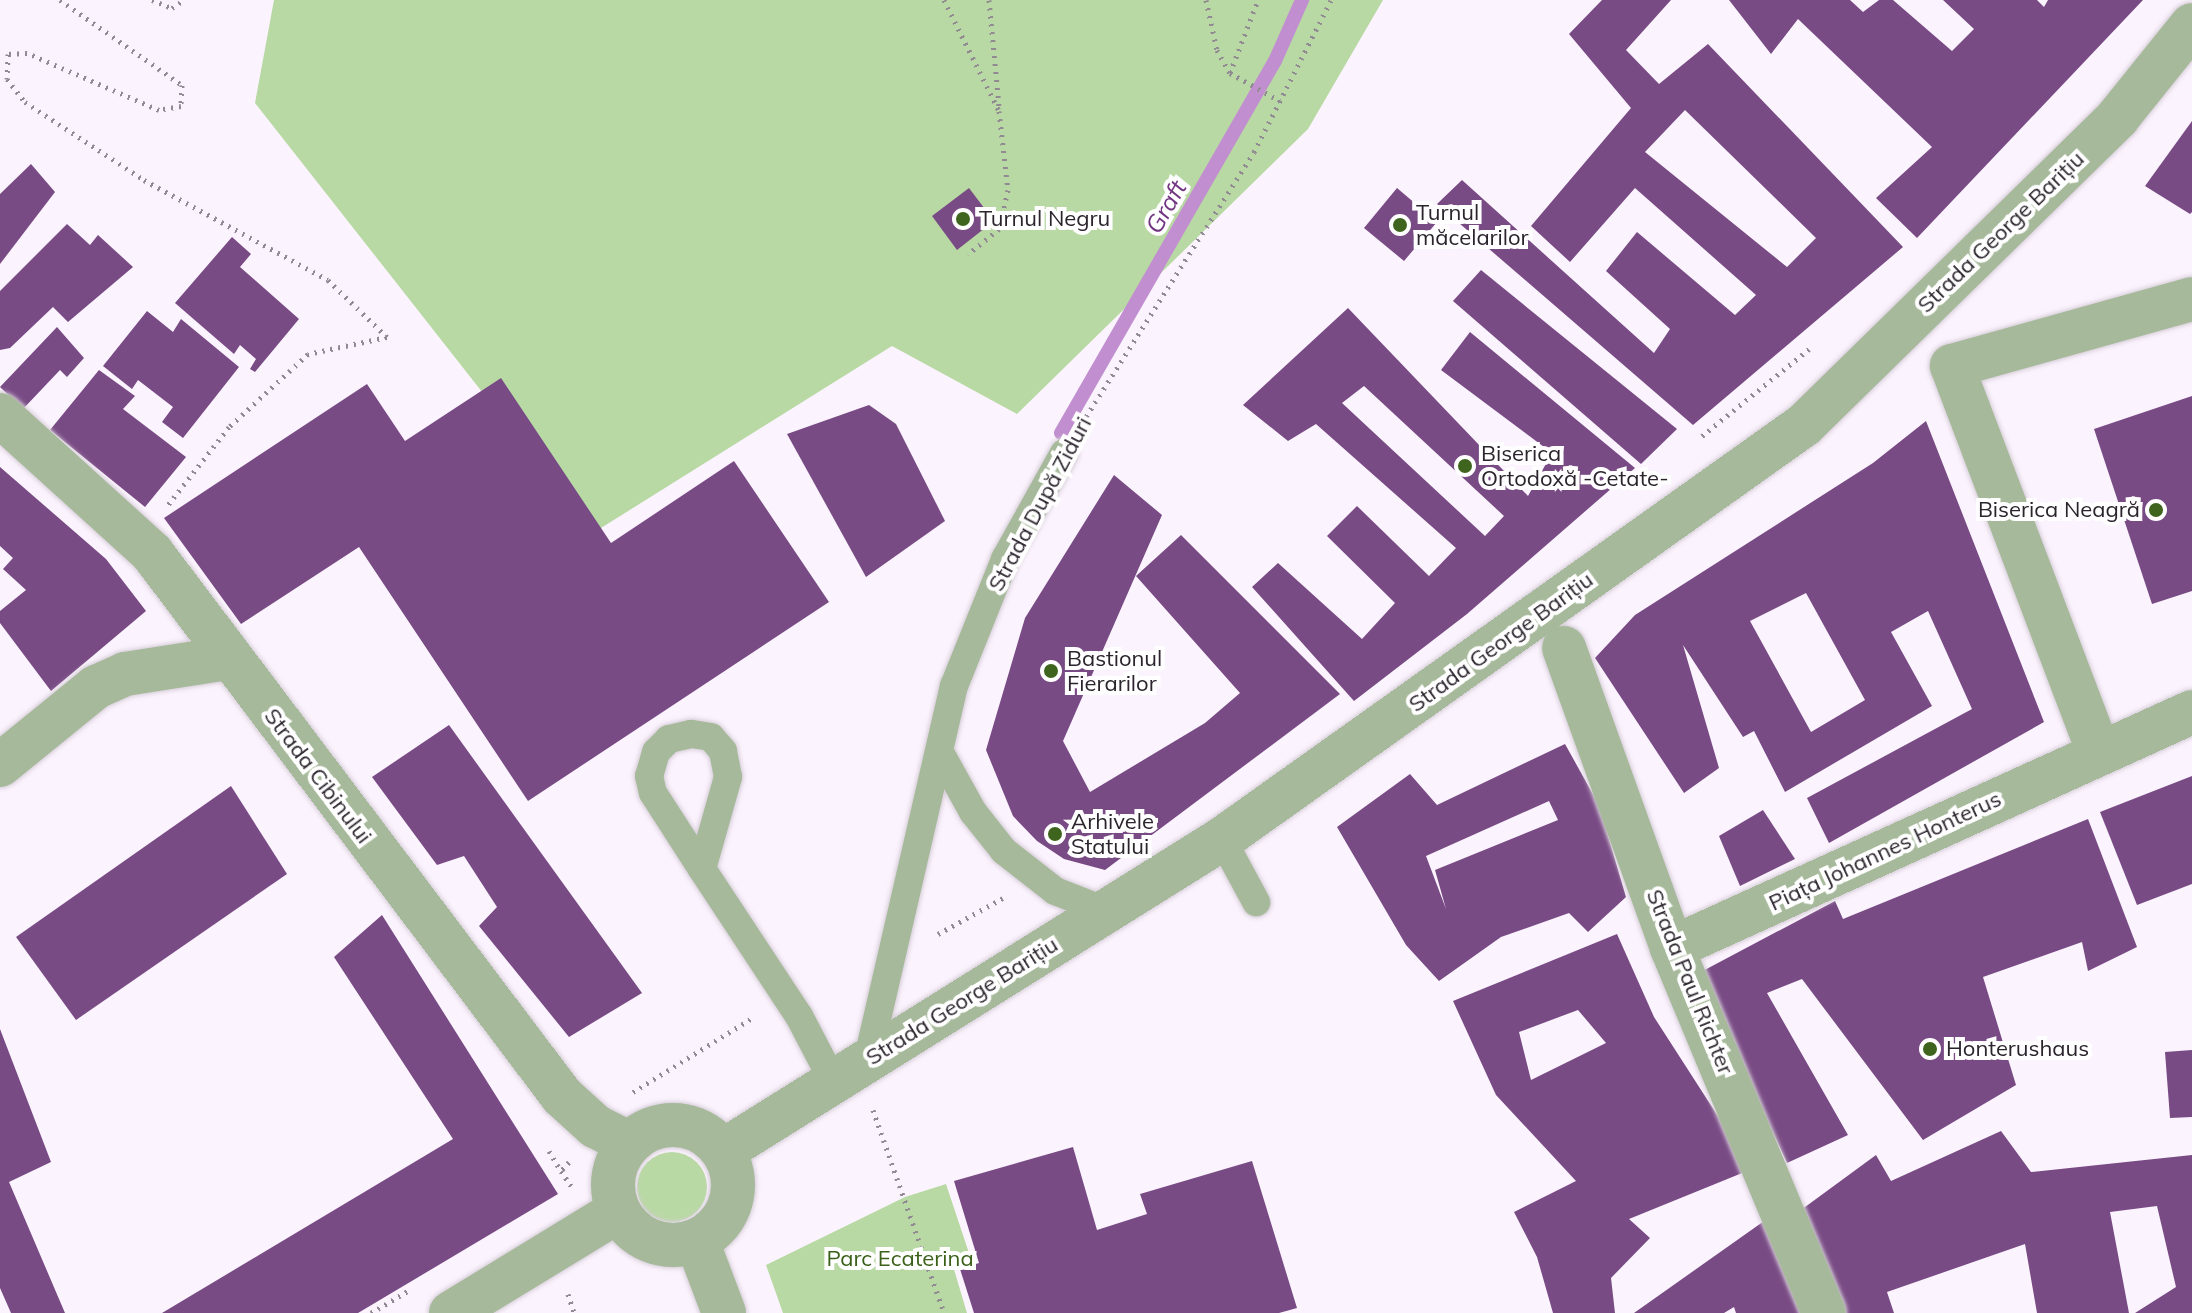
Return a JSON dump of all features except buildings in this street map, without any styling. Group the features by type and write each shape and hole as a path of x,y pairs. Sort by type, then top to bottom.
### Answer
{"street":[{"name":"Strada George Barițiu","path":"723,1151 1222,839 1804,425 2118,117 2192,25"},
{"path":"2099,753 1952,366 2192,299"},
{"name":"Strada Cibinului","path":"0,415 135,538 184,593 228,658 562,1096 612,1134"},
{"name":"Strada Paul Richter","path":"1564,648 1672,948 1824,1313"},
{"path":"0,765 96,687 125,674 228,658"},
{"name":"Piața Johannes Honterus","path":"1672,948 2192,712"},
{"path":"664,1124 684,1125 723,1151 733,1195 719,1224 697,1241 660,1244 643,1238 618,1211 612,1175 612,1134 664,1124"},
{"path":"437,1297 618,1211"},
{"path":"697,1241 724,1313"}],"lane":[{"name":"Strada După Ziduri","path":"850,1070 889,961 942,756 954,686 1005,559 1064,453"},
{"path":"942,756 973,812 1004,851 1055,891 1106,911"},
{"path":"1222,839 1256,902"},
{"path":"702,869 799,1016 850,1070"}],"path":[{"path":"60,0 182,85 181,106 159,110 27,53 8,54 7,79 25,102 131,172 328,280 387,337 308,354 229,427 157,524 135,538"},
{"path":"152,0 172,8 184,0"},
{"path":"944,0 999,111"},
{"path":"968,254 999,229 1008,190 989,0"},
{"path":"1206,0 1217,50 1230,73 1280,101"},
{"path":"1230,73 1258,0"},
{"name":"Strada După Ziduri","path":"1064,453 1280,101 1331,0"},
{"path":"1697,440 1820,340"},
{"path":"889,961 1040,878"},
{"path":"563,1196 574,1190 561,1171 612,1134 612,1099 632,1093 767,1009 799,1016"},
{"path":"872,1106 944,1313"},
{"path":"371,1313 437,1297"}],"green space":[{"path":"274,0 1383,0 1308,129 1017,414 892,346 593,533 255,103"},
{"path":"679,1152 701,1167 707,1187 705,1201 697,1212 686,1220 665,1222 647,1212 639,1201 637,1180 647,1162 658,1154"},
{"name":"Parc Ecaterina","path":"946,1184 971,1259 953,1266 967,1313 783,1313 766,1265 905,1197"}],"waterway":[{"name":"Graft","path":"1061,433 1275,61 1302,0"}],"place":[{"name":"Turnul Negru","path":"963,219"},
{"name":"Turnul măcelarilor","path":"1400,225"},
{"name":"Biserica Ortodoxă -Cetate-","path":"1465,466"},
{"name":"Biserica Neagră","path":"2156,510"},
{"name":"Bastionul Fierarilor","path":"1051,671"},
{"name":"Arhivele Statului","path":"1055,834"},
{"name":"Honterushaus","path":"1930,1049"}]}
